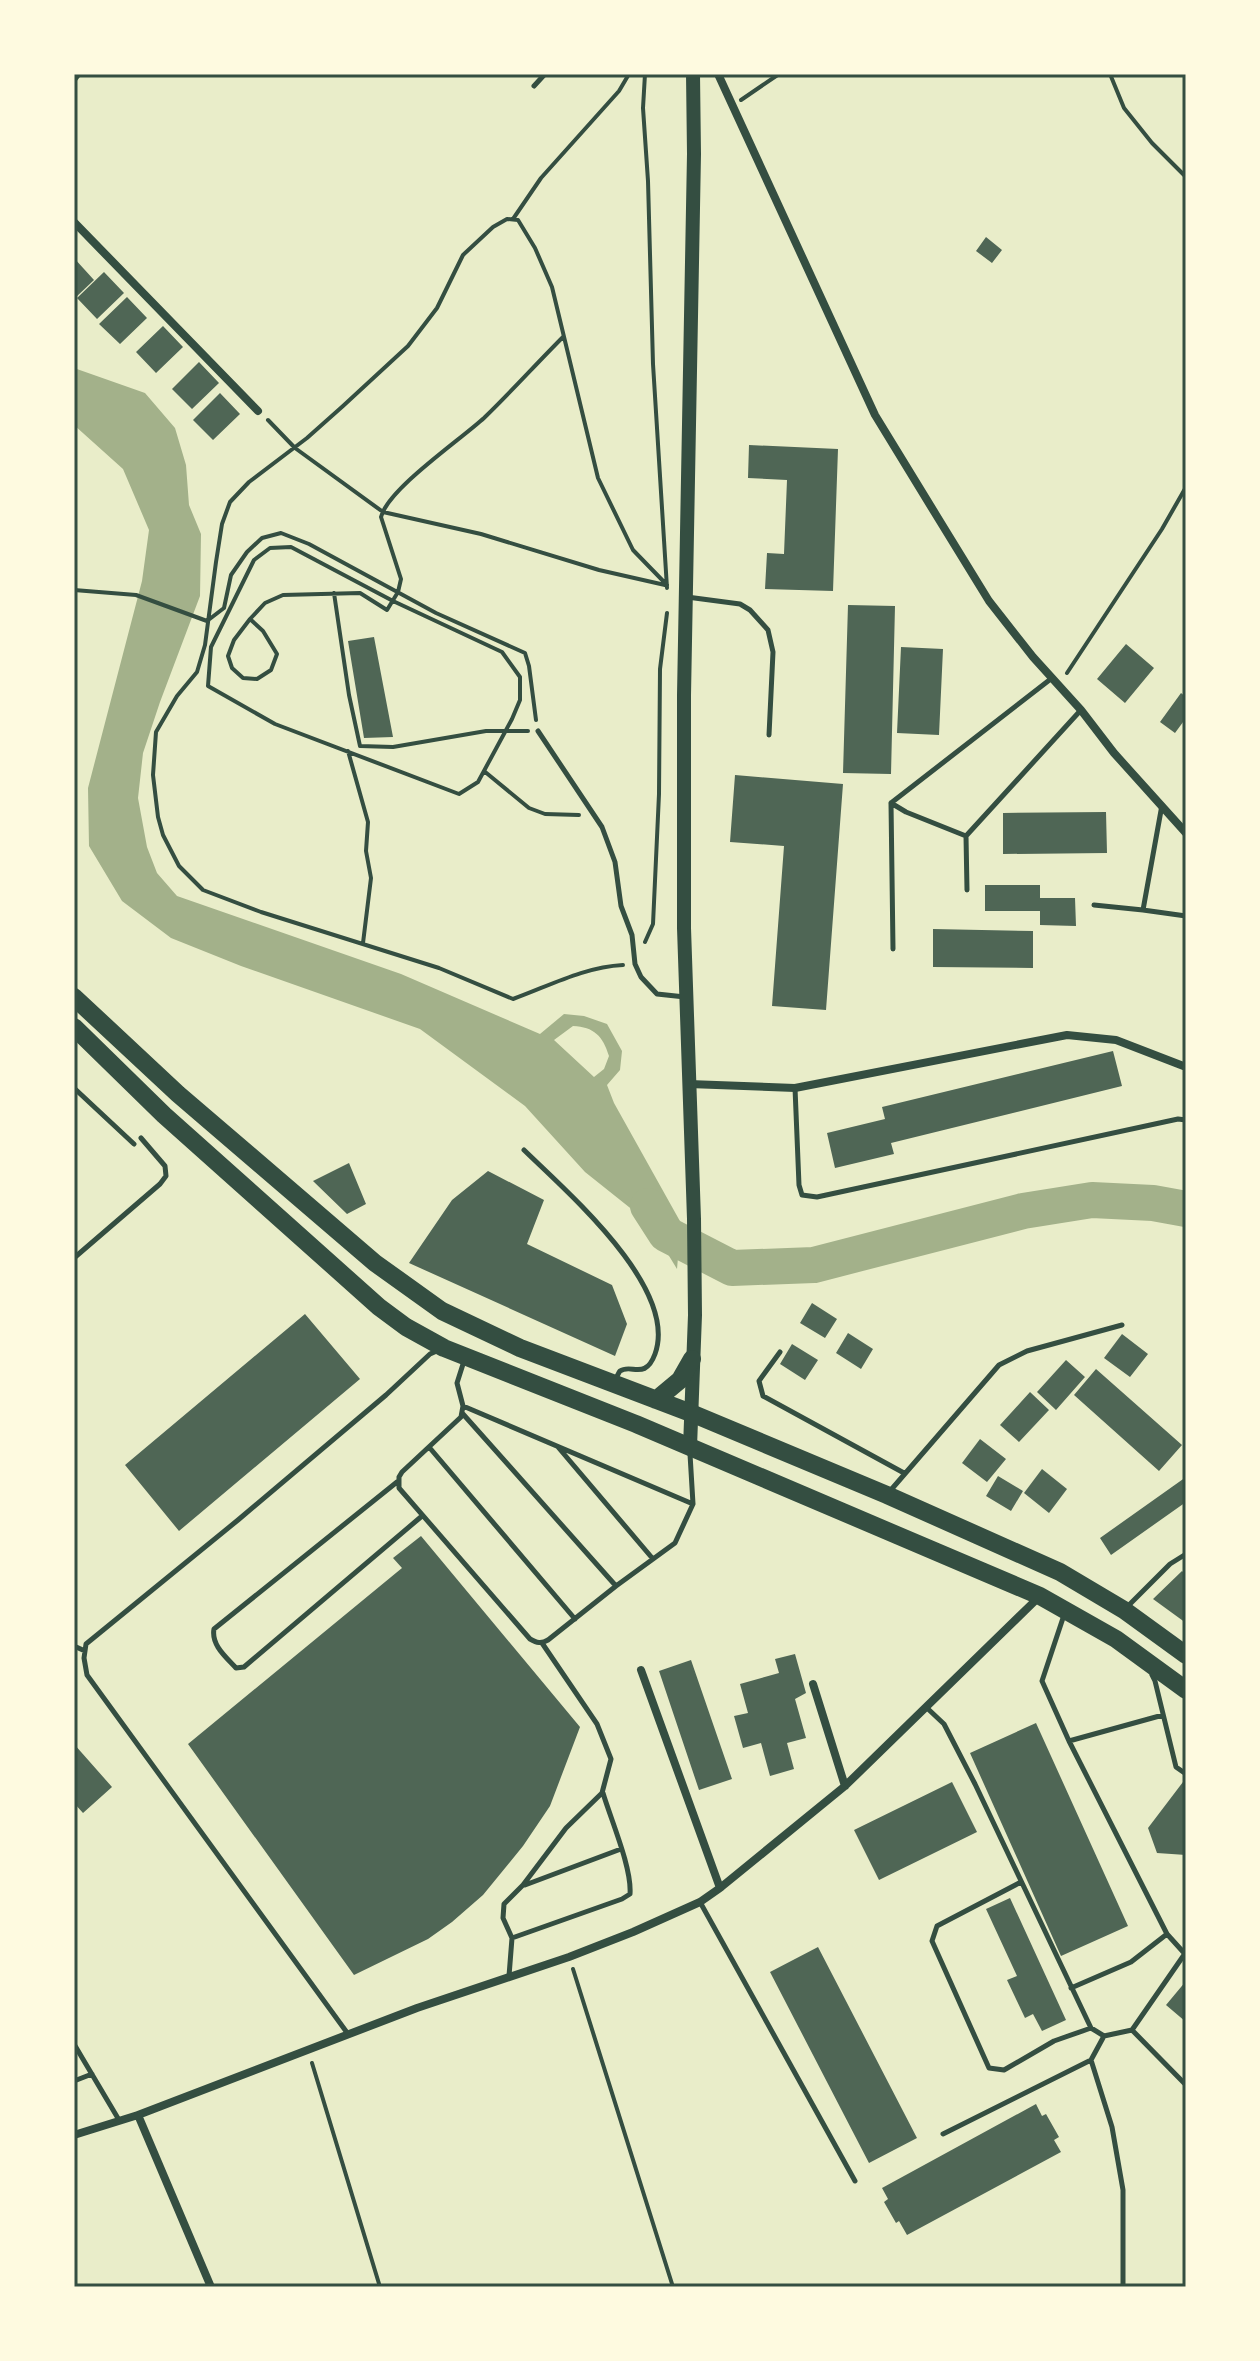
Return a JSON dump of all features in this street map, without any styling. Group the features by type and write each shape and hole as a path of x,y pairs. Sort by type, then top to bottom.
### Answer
{"main road":[{"path":"74,997 178,1094 396,1279 442,1311 507,1342 691,1413 887,1495 1060,1572 1124,1610 1186,1655"},
{"path":"74,1027 164,1115 379,1307 406,1327 444,1348 636,1424 1040,1596 1116,1639 1186,1690"},
{"path":"656,1400 680,1380 692,1359"}],"street":[{"path":"690,1447 695,1315 686,997 684,765 693,74"},
{"path":"718,74 875,415 989,601 1114,753 1186,833"},
{"path":"74,222 258,411"},
{"path":"688,1084 795,1088 1067,1035 1116,1040 1186,1067"},
{"path":"74,2135 138,2115 348,2034 569,1957 700,1902 845,1786 1040,1596"},
{"path":"641,1670 720,1888"},
{"path":"813,1684 845,1786"},
{"path":"138,2115 211,2287"}],"lane":[{"path":"534,86 545,74"},
{"path":"686,597 740,604 750,610 768,630 773,652 769,735"},
{"path":"891,803 1055,681"},
{"path":"967,890 966,836 1081,710"},
{"path":"538,731 602,827 615,862 621,906 632,935 635,964 641,977 657,994 686,997"},
{"path":"891,803 966,836"},
{"path":"891,803 893,949"},
{"path":"1143,910 1162,804"},
{"path":"1094,905 1186,916"},
{"path":"74,1088 134,1144"},
{"path":"795,1088 799,1185 802,1195 817,1197 1178,1119 1186,1120"},
{"path":"74,1258 166,1176 165,1166 141,1138"},
{"path":"524,1150 603,1227 634,1269 652,1302 659,1329 656,1353 650,1365 639,1371 623,1369 614,1382"},
{"path":"887,1495 999,1365 1027,1351 1122,1325"},
{"path":"348,2034 87,1675 85,1651 86,1644 105,1627 238,1520 430,1354 444,1348"},
{"path":"780,1352 759,1381 763,1396 904,1473"},
{"path":"422,1516 244,1667 236,1668 216,1644 212,1635 214,1629 397,1482 402,1472 459,1420 463,1406 457,1383 465,1356"},
{"path":"463,1406 693,1504"},
{"path":"463,1414 616,1586"},
{"path":"556,1445 653,1559"},
{"path":"429,1447 575,1619"},
{"path":"542,1643 675,1543 693,1504 690,1447"},
{"path":"397,1482 402,1493 530,1639 542,1643 597,1724 611,1759 602,1793 566,1828 523,1885 504,1904 502,1910 512,1938 509,1976"},
{"path":"1124,1610 1170,1564 1186,1554"},
{"path":"926,1707 944,1724 975,1784 1091,2028 1104,2036 1132,2030 1186,1953 1167,1934 1042,1681 1067,1611"},
{"path":"74,1646 85,1651"},
{"path":"1141,1657 1155,1681 1176,1767 1186,1774"},
{"path":"1069,1741 1163,1715"},
{"path":"512,1938 630,1894 621,1849 602,1793"},
{"path":"523,1885 621,1849"},
{"path":"1021,1882 937,1926 932,1941 989,2068 1004,2070 1054,2041 1091,2028"},
{"path":"700,1902 855,2181"},
{"path":"1071,1988 1131,1962 1167,1934"},
{"path":"1132,2030 1186,2085"},
{"path":"943,2134 1091,2060 1104,2036"},
{"path":"74,2044 119,2120"},
{"path":"1091,2060 1112,2127 1123,2190 1123,2287"},
{"path":"74,2081 92,2074"}],"path":[{"path":"513,219 541,178 619,91 629,74"},
{"path":"645,74 643,108 654,392 667,599"},
{"path":"733,106 779,74"},
{"path":"1110,74 1124,108 1152,143 1186,177"},
{"path":"667,585 633,550 598,478 552,287 518,220 507,219 493,227 463,255 437,308 408,346 295,448 249,482 230,502 222,524 204,620 205,645 197,672 177,696 156,732 153,775 163,835 179,866 203,890 261,912 439,968 513,999 581,972 607,965 635,964 653,924 659,794 660,669 667,613"},
{"path":"250,619 263,631 277,654 271,670 257,679 243,678 232,668 228,656 234,640 250,619 265,603 283,595 360,593 387,610 398,592 401,579 381,517 384,507 406,484 482,419 563,337"},
{"path":"258,411 295,448 383,512 481,534 599,570 667,585"},
{"path":"1055,681 1112,606 1186,487"},
{"path":"204,620 224,608 231,575 247,552 262,538 281,533 309,544 436,613 525,653 538,731 486,731 393,747 360,746 334,593"},
{"path":"291,547 393,601 502,652 520,677 520,700 505,731 478,782 459,794 275,724 208,686 211,647 254,560 270,548 291,547"},
{"path":"74,590 136,595 204,620"},
{"path":"348,751 368,822 366,851 371,878 363,943"},
{"path":"484,771 529,808 545,814 594,816"},
{"path":"569,1957 673,2287"},
{"path":"308,2049 380,2287"}],"shaded area":[{"path":"74,368 145,393 175,428 186,465 189,505 201,534 200,596 143,753 138,798 147,847 157,873 177,896 401,974 540,1034 564,1014 584,1016 607,1024 622,1051 620,1070 607,1085 681,1223 677,1269 649,1223 585,1172 525,1106 420,1029 171,938 122,901 89,846 88,788 142,581 149,530 123,469 74,425","holes":["573,1026 587,1028 604,1043 609,1056 604,1069 594,1077 554,1040"]}],"building":[{"path":"986,237 1002,250 992,263 976,251"},
{"path":"74,258 94,280 74,299"},
{"path":"104,272 124,293 97,319 77,298"},
{"path":"127,297 147,318 120,344 99,324"},
{"path":"163,326 183,347 156,373 136,352"},
{"path":"199,362 219,383 192,409 172,389"},
{"path":"220,393 240,414 213,440 193,420"},
{"path":"749,445 838,449 833,591 765,589 767,553 784,554 787,480 748,478"},
{"path":"848,605 895,606 891,774 843,773"},
{"path":"374,637 393,737 364,738 348,641"},
{"path":"1126,644 1154,668 1125,703 1097,679"},
{"path":"901,647 943,649 939,735 897,733"},
{"path":"1181,693 1186,697 1186,718 1175,733 1160,722"},
{"path":"735,775 843,784 826,1010 772,1006 784,846 730,842"},
{"path":"1106,812 1107,853 1003,854 1003,813"},
{"path":"985,885 1040,885 1040,898 1075,898 1076,926 1040,925 1040,911 985,911"},
{"path":"933,929 1033,931 1033,968 933,967"},
{"path":"1113,1051 1122,1086 891,1143 894,1154 835,1168 827,1133 885,1119 882,1107"},
{"path":"349,1163 366,1204 347,1214 313,1181"},
{"path":"488,1171 544,1200 527,1244 612,1285 627,1324 615,1356 409,1263 452,1200"},
{"path":"812,1303 837,1319 825,1338 800,1323"},
{"path":"305,1314 360,1379 179,1531 125,1465"},
{"path":"848,1333 873,1349 861,1369 836,1353"},
{"path":"1122,1334 1148,1354 1130,1377 1104,1358"},
{"path":"792,1344 818,1360 805,1380 780,1364"},
{"path":"1066,1360 1085,1377 1056,1410 1037,1392"},
{"path":"1096,1369 1182,1445 1159,1471 1074,1395"},
{"path":"1030,1392 1049,1410 1019,1442 1000,1425"},
{"path":"980,1439 1006,1459 987,1482 962,1463"},
{"path":"1042,1469 1067,1489 1049,1513 1024,1493"},
{"path":"998,1476 1023,1491 1011,1511 986,1496"},
{"path":"1186,1477 1186,1502 1111,1555 1100,1538"},
{"path":"421,1536 580,1727 550,1806 523,1846 483,1895 428,1939 354,1975 188,1744 402,1568 393,1558"},
{"path":"1182,1571 1186,1575 1186,1623 1153,1599"},
{"path":"795,1654 806,1693 795,1699 806,1738 787,1743 794,1769 770,1776 761,1743 743,1748 734,1716 748,1713 740,1684 779,1673 775,1659"},
{"path":"691,1660 732,1779 699,1790 659,1671"},
{"path":"1036,1723 1128,1926 1061,1956 970,1753"},
{"path":"74,1744 112,1787 83,1813 74,1803"},
{"path":"1186,1778 1186,1855 1157,1853 1148,1828"},
{"path":"952,1782 977,1832 879,1880 854,1830"},
{"path":"1010,1898 1066,2020 1042,2031 1033,2014 1025,2018 1007,1980 1017,1976 986,1909"},
{"path":"818,1947 917,2138 869,2163 770,1972"},
{"path":"1186,1981 1186,2022 1166,2005"},
{"path":"1036,2104 1042,2116 1046,2114 1059,2137 1054,2140 1061,2152 907,2235 884,2202 888,2199 882,2188"}],"waterway":[{"path":"648,1206 666,1234 732,1268 814,1265 1023,1211 1092,1200 1153,1203 1186,1209"}]}
